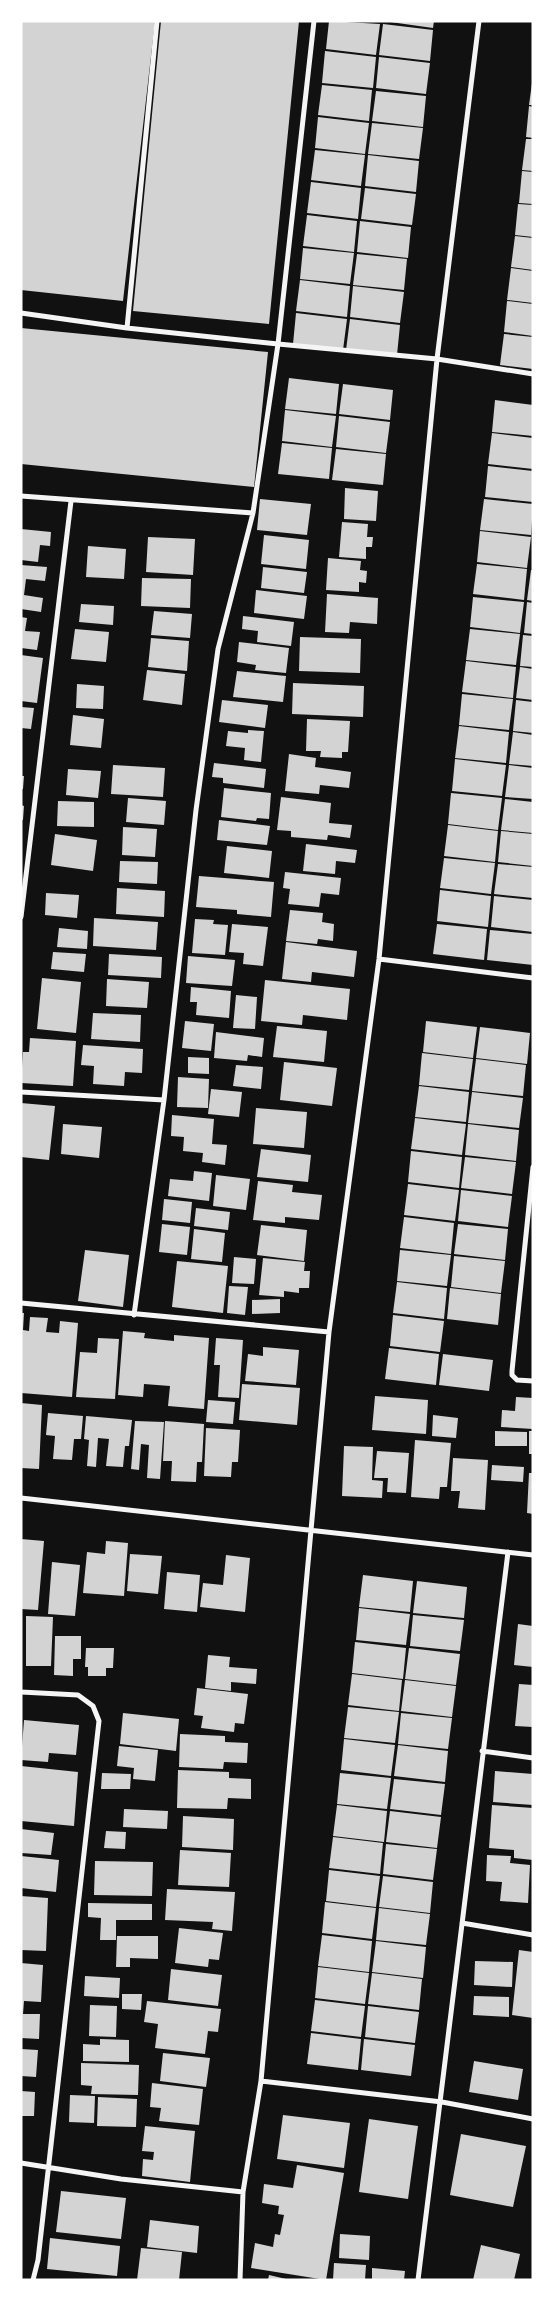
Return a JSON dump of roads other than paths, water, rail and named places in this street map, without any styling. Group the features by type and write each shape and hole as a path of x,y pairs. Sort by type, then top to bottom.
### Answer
{"street":[{"path":"127,328 157,21"},
{"path":"134,1315 164,1100 196,810 218,649 253,513 278,344 314,21"},
{"path":"240,2280 243,2192 261,2081 329,1332 379,959 437,359 479,21"},
{"path":"21,312 127,328 437,359 533,374"},
{"path":"21,496 253,513"},
{"path":"21,917 72,501"},
{"path":"379,959 533,978"},
{"path":"21,1092 164,1100"},
{"path":"533,1167 512,1371 512,1375 517,1380 533,1382"},
{"path":"21,1304 329,1332"},
{"path":"21,1498 533,1555"},
{"path":"418,2280 442,2102 482,1750 508,1552"},
{"path":"21,1692 78,1695 93,1706 99,1721 38,2260 32,2280"},
{"path":"482,1750 533,1758"},
{"path":"462,1924 533,1935"},
{"path":"261,2081 442,2102 533,2119"},
{"path":"21,2163 121,2179 243,2192"}]}
